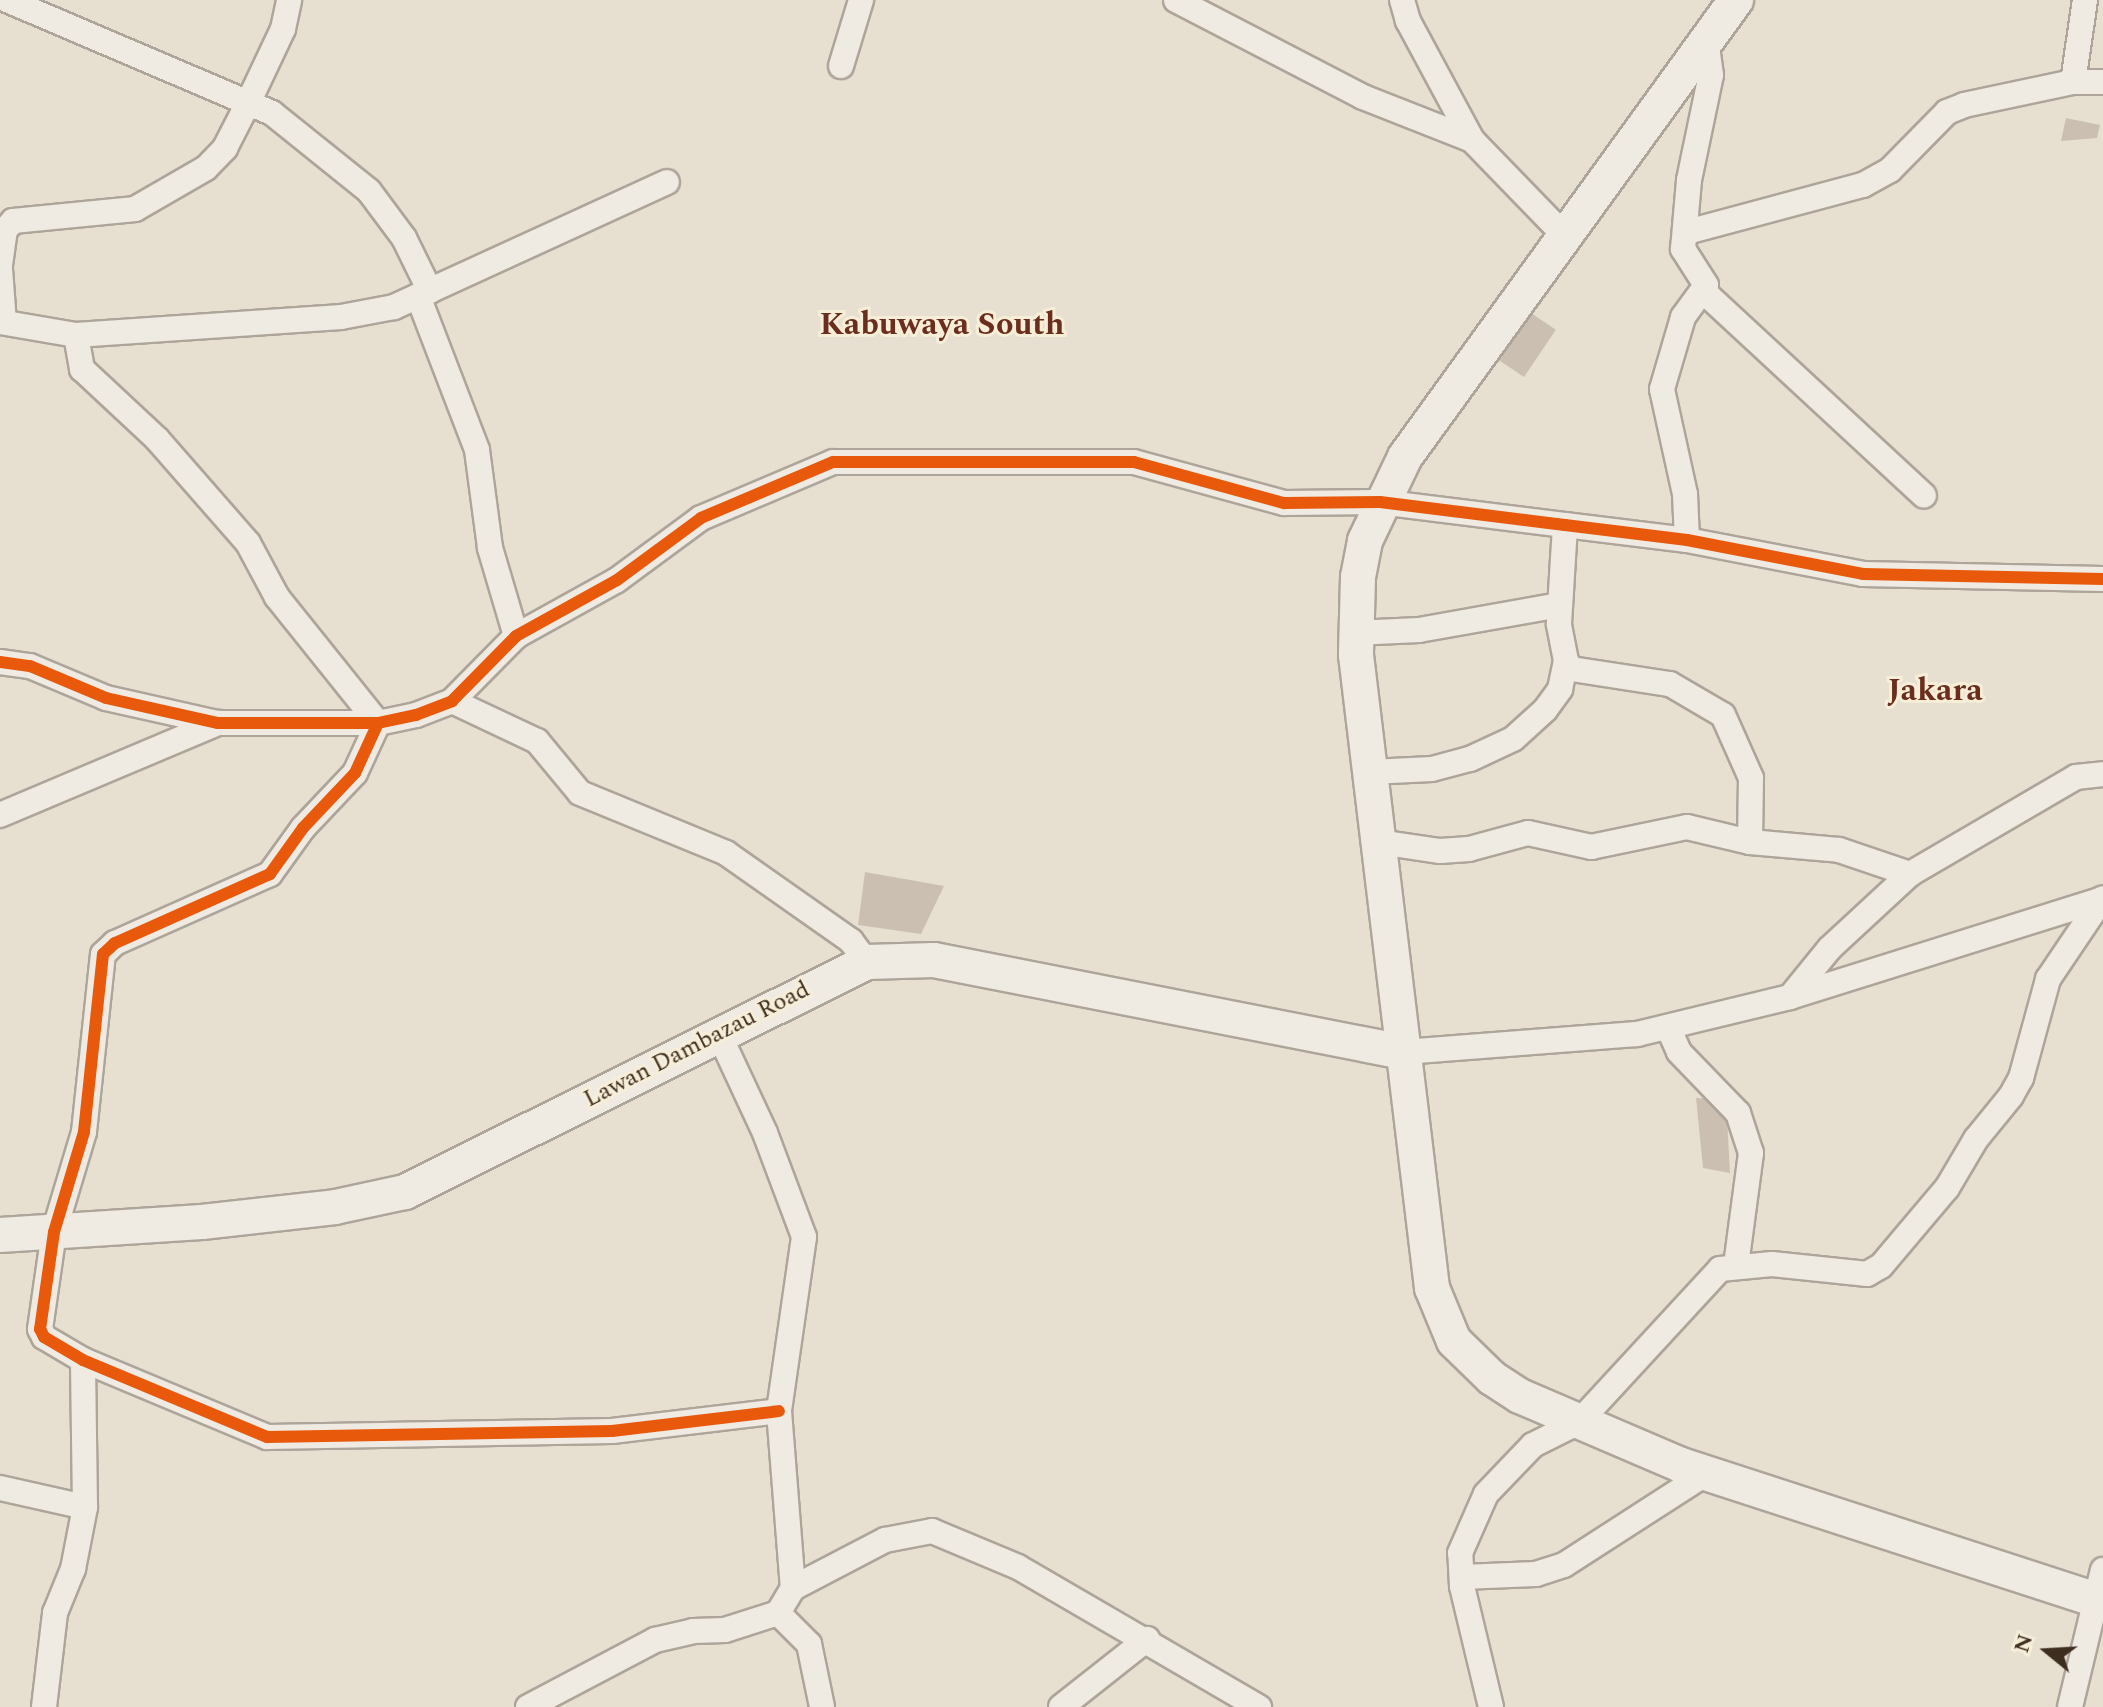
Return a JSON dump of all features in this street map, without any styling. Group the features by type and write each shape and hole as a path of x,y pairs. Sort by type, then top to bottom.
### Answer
{"main road":[{"path":"1736,0 1405,457 1380,502 1365,541 1354,633 1432,1288 1443,1321 1454,1341 1492,1378 1579,1422 1707,1473 2101,1590"},
{"name":"Lawan Dambazau Road","path":"0,1235 335,1207 405,1192 718,1032 867,962 934,960 1403,1052"}],"street":[{"path":"7,0 272,113 369,191 404,238 477,450 490,548 516,636"},
{"path":"289,0 283,29 248,103 225,148 206,168 135,209 13,221 5,230 0,267 2,322 76,335 341,317 394,307 667,182"},
{"path":"841,66 861,0"},
{"path":"1176,0 1363,97 1472,140"},
{"path":"1402,0 1408,21 1472,140 1564,235"},
{"path":"2073,82 2085,0"},
{"path":"1687,540 1685,494 1662,389 1683,317 1703,291 1706,280 1684,256 1689,180 1711,75 1706,40"},
{"path":"1687,232 1863,185 1890,170 1947,112 2073,82 2103,82"},
{"path":"1703,291 1924,496"},
{"path":"76,335 82,369 157,439 230,521 277,597 378,723"},
{"path":"0,662 30,666 106,698 218,723 378,723 452,701 516,636 617,580 701,518 833,462 1134,462 1284,503 1380,502 1687,540 1863,574 2103,579"},
{"path":"1370,772 1432,769 1513,739 1545,710 1560,689 1565,668 1559,605 1565,525"},
{"path":"1354,633 1419,630 1559,605"},
{"path":"1565,668 1670,684 1723,715 1751,778 1750,842"},
{"path":"452,701 537,741 580,793 726,853 851,941 867,962"},
{"path":"0,815 218,723"},
{"path":"378,723 355,773 303,828 270,874 115,943 103,954 84,1132 54,1232 40,1329 51,1345 267,1437 612,1431 779,1411"},
{"path":"1790,997 1830,948 1910,874 2076,777 2103,774"},
{"path":"1379,842 1440,851 1469,849 1528,833 1591,847 1687,827 1750,842 1839,850 1910,874"},
{"path":"1403,1052 1637,1034 1790,997 2103,899"},
{"path":"1491,1707 1462,1577 1460,1553 1486,1494 1533,1445 1579,1422 1720,1269 1736,1265 1867,1274 1881,1266 1947,1188 1976,1139 2011,1096 2021,1078 2048,979 2103,899"},
{"path":"1668,1027 1679,1052 1738,1113 1751,1153 1736,1265"},
{"path":"718,1032 765,1133 804,1237 779,1411 793,1588"},
{"path":"44,1707 55,1613 73,1569 85,1507 83,1360"},
{"path":"1462,1577 1536,1574 1564,1565 1707,1473"},
{"path":"0,1488 85,1507"},
{"path":"528,1707 655,1640 693,1631 725,1630 778,1613 793,1588 871,1545 932,1531 1018,1567 1147,1639 1259,1707"},
{"path":"2070,1707 2101,1590"},
{"path":"778,1613 809,1644 822,1707"},
{"path":"1061,1707 1147,1639"}],"building":[{"path":"2066,118 2100,125 2097,138 2061,141"},
{"path":"1531,313 1556,330 1524,377 1499,360"},
{"path":"865,872 944,886 921,934 858,925"},
{"path":"1696,1098 1726,1099 1730,1173 1703,1168"}],"cycle path":[{"path":"0,662 30,666 106,698 218,723 378,723 416,715 452,701 516,636 617,580 701,518 833,462 1134,462 1284,503 1380,502 1687,540 1863,574 2103,579"},
{"path":"378,723 355,773 303,828 270,874 115,943 103,954 84,1132 54,1232 40,1329 44,1337 83,1360 267,1437 612,1431 779,1411"}],"district":[{"name":"Kabuwaya South","path":"942,325"},
{"name":"Jakara","path":"1935,691"}]}
